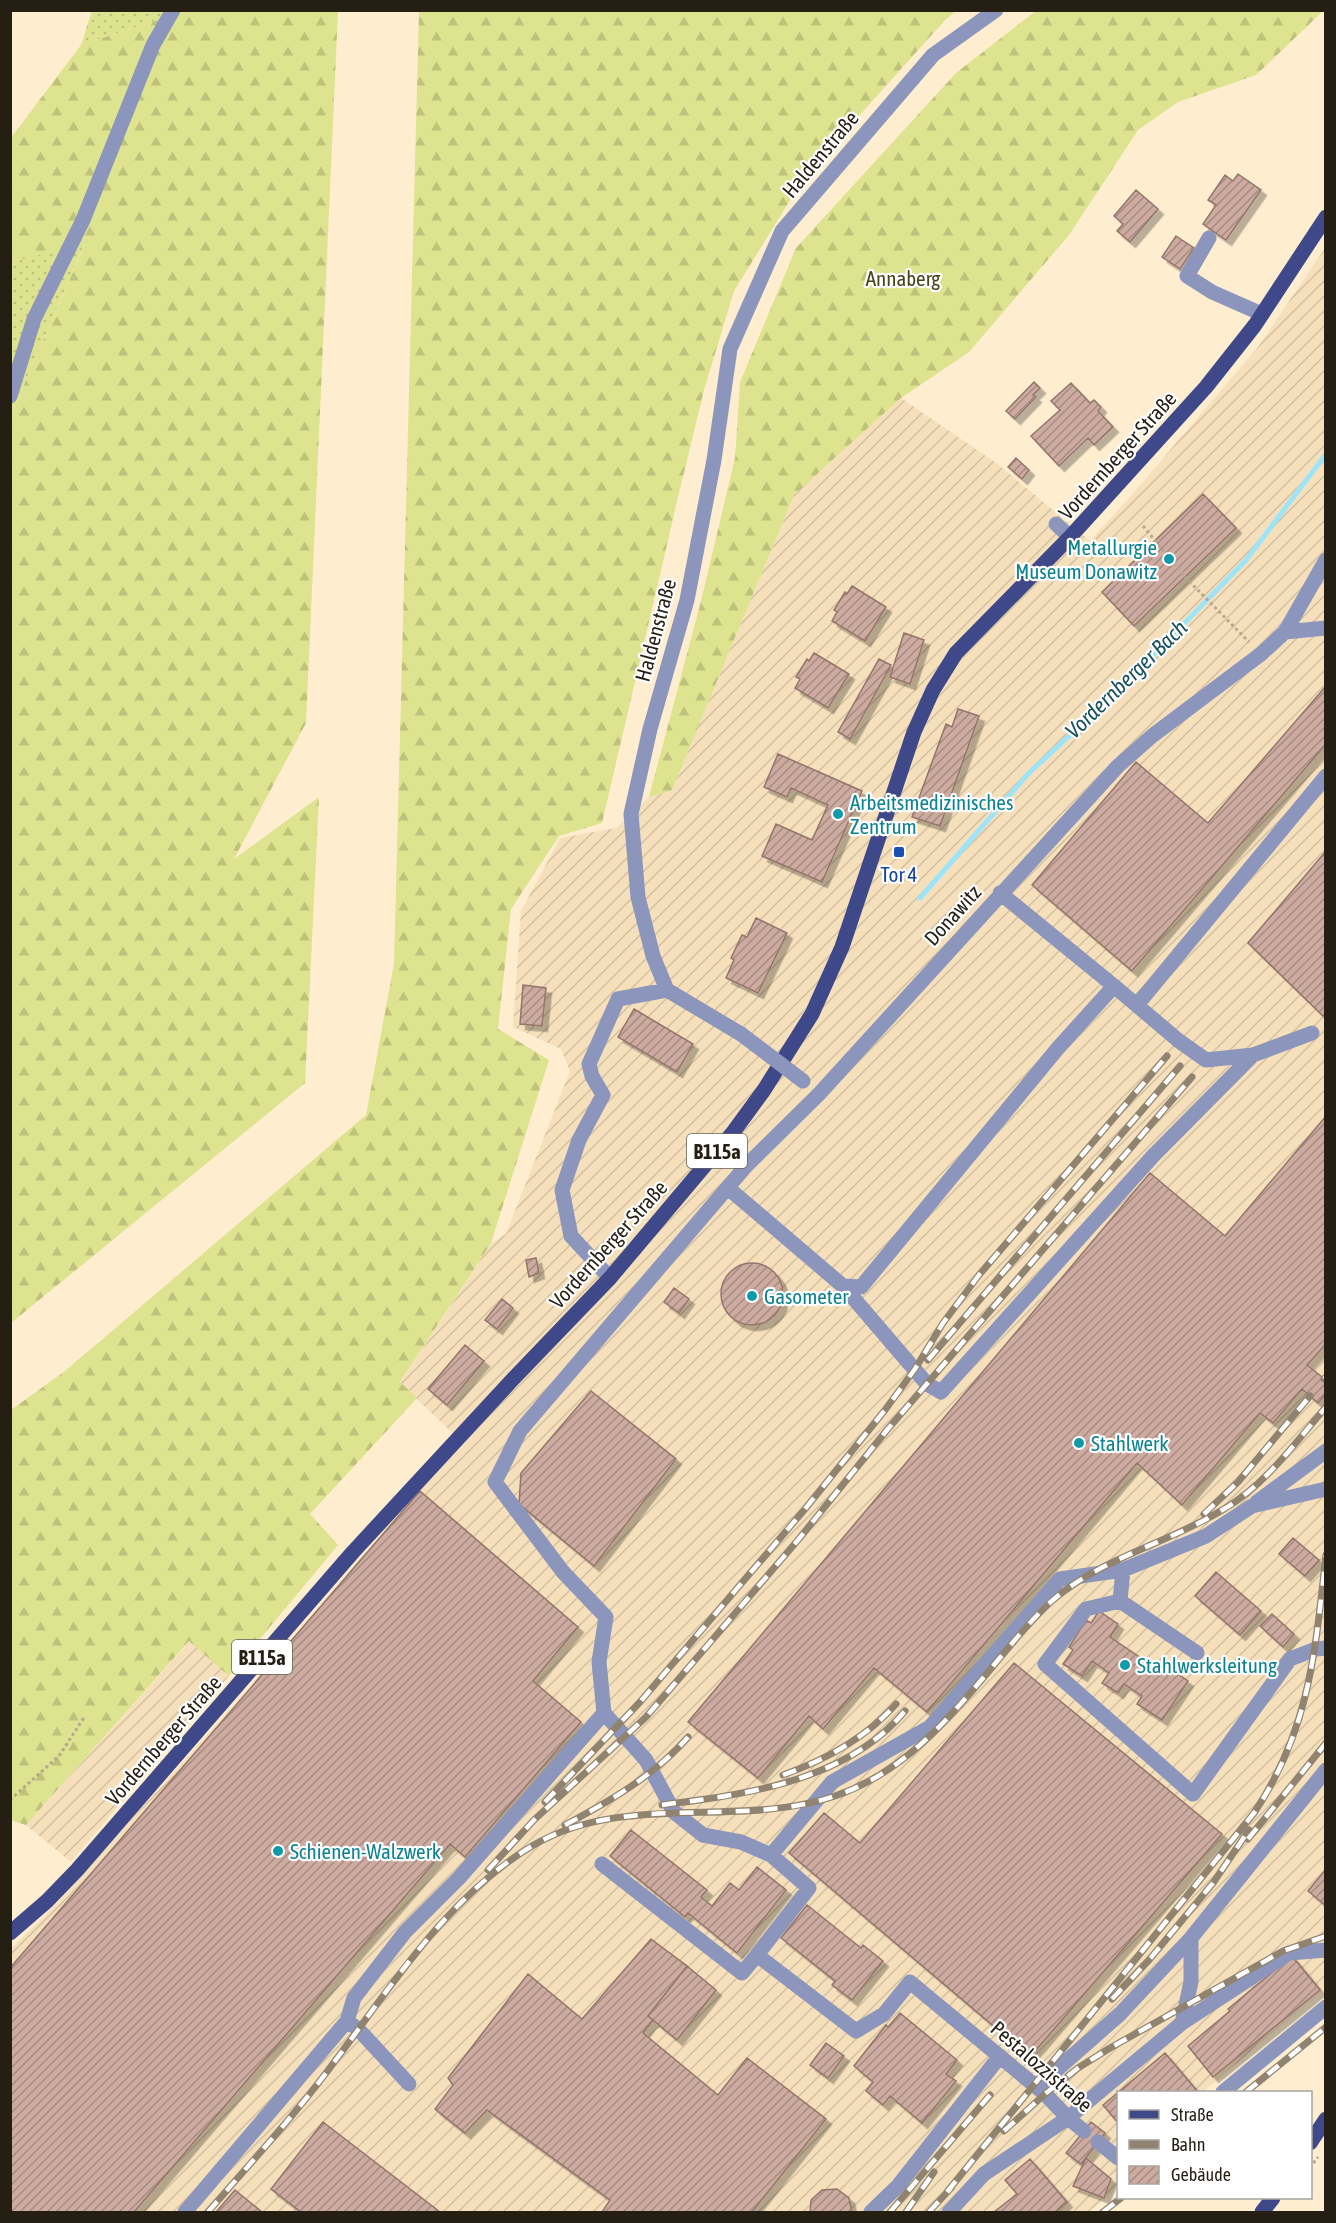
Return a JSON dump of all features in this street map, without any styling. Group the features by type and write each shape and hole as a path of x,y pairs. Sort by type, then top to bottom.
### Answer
{"main road":[{"name":"Vordernberger Straße","path":"10,1934 77,1870 353,1552 505,1387 610,1278 734,1131 764,1090 812,1014 842,947 914,732 933,690 956,653 1070,537 1206,387 1262,314 1326,217"},
{"path":"1312,2141 1326,2119"},
{"path":"1262,2212 1272,2199"}],"lane":[{"path":"10,396 34,319 83,220 153,45 173,10"},
{"name":"Haldenstraße","path":"667,990 653,956 638,897 630,814 650,729 687,600 714,460 730,349 782,231 933,55 996,10"},
{"path":"1209,238 1187,276 1212,292 1262,314"},
{"path":"1056,524 1070,537"},
{"name":"Donawitz","path":"604,1713 599,1662 606,1617 563,1572 495,1482 520,1431 746,1166 819,1094 1118,766 1152,736 1262,654 1285,632 1326,560"},
{"path":"1285,632 1326,628"},
{"path":"1137,1005 1326,776"},
{"path":"1000,893 1179,1041 1206,1060 1253,1054 1312,1034"},
{"path":"843,1286 861,1287 1058,1048 1114,986"},
{"path":"610,1278 571,1236 562,1190 579,1140 603,1095 592,1076 590,1064 618,999 667,990 741,1034 819,1094"},
{"path":"728,1188 843,1286 927,1384 940,1392 1153,1156 1253,1054"},
{"path":"771,1855 832,1782 930,1728 1060,1580 1123,1570 1206,1536 1252,1506 1326,1451"},
{"path":"1252,1506 1326,1489"},
{"path":"1120,1601 1123,1570"},
{"path":"1197,1653 1120,1601 1086,1609 1045,1664 1193,1794 1290,1659 1326,1647"},
{"path":"185,2212 347,2021 354,1998 405,1932 459,1878 604,1713 646,1760 674,1812 703,1835 741,1842 771,1855 809,1888 742,1973 602,1864"},
{"path":"1037,2087 1120,2014 1191,1938 1326,1770"},
{"path":"1182,2022 1191,1982 1191,1938"},
{"path":"948,2212 984,2174 1068,2118 1182,2022 1289,1953 1326,1950"},
{"name":"Pestalozzistraße","path":"757,1955 856,2031 884,2014 910,1982 1037,2087 1084,2131"},
{"path":"1223,2091 1326,2007"},
{"path":"347,2021 358,2029 408,2084"},
{"path":"871,2212 898,2186 1000,2056"},
{"name":"Pestalozzistraße","path":"1098,2142 1117,2156"}],"path":[{"path":"1143,526 1185,577 1262,654"},
{"path":"10,1800 59,1756 86,1716"}],"shaded area":[{"path":"1325,248 1325,1988 1204,2091 1117,2091 1117,2188 1088,2212 11,2212 11,1949 56,1904 246,1691 422,1487 464,1444 400,1383 491,1243 506,1234 570,1071 561,1049 513,1027 521,911 560,838 616,828 649,797 672,790 794,495 901,398 999,465 1090,541 1258,347"},
{"path":"190,1641 229,1676 71,1862 26,1825"}],"green space":[{"name":"Annaberg","path":"1037,10 1323,11 1256,75 1178,102 1138,130 1069,235 969,352 901,398 794,495 672,790 649,797 701,601 735,458 740,382 796,248 956,73"},
{"path":"92,11 178,11 174,15 81,45"},
{"path":"178,11 338,11 306,723 234,859 319,797 305,1083 11,1323 11,415 85,244 15,261 11,257 10,139 81,45 174,15"},
{"path":"419,11 956,11 946,19 805,176 734,291 704,390 602,823 559,836 511,909 498,1029 549,1060 491,1243 400,1382 417,1398 310,1514 338,1545 229,1676 189,1641 26,1825 10,1820 11,1410 65,1371 366,1115 394,964"},
{"path":"85,243 11,415 11,257 15,261"}],"building":[{"path":"1238,174 1261,190 1226,240 1203,224 1216,205 1208,200 1225,175 1233,181"},
{"path":"1136,190 1158,209 1130,242 1117,231 1123,224 1114,216"},
{"path":"1176,236 1194,248 1180,269 1162,257"},
{"path":"1034,382 1040,388 1033,395 1036,397 1015,419 1006,411"},
{"path":"1071,383 1090,403 1094,400 1101,407 1098,411 1113,427 1094,445 1088,438 1059,466 1031,436 1060,410 1051,401"},
{"path":"1016,458 1029,470 1022,479 1008,467"},
{"name":"Metallurgie Museum Donawitz","path":"1203,494 1236,528 1134,626 1102,592"},
{"path":"852,586 886,607 865,641 832,621 837,612 834,610 845,592 847,594"},
{"path":"904,633 924,640 910,684 890,677"},
{"path":"814,653 849,674 828,708 795,688 800,679 796,677 807,659 809,661"},
{"path":"879,659 891,665 850,739 838,732"},
{"path":"1326,686 1326,744 1132,971 1032,885 1136,762 1208,823"},
{"path":"958,709 979,716 940,826 912,817 946,724 952,727"},
{"name":"Arbeitsmedizinisches Zentrum","path":"778,754 862,791 822,882 762,856 776,824 812,840 828,805 791,788 787,797 764,787"},
{"path":"1326,851 1326,1013 1323,1016 1248,943"},
{"path":"756,918 787,933 758,993 726,978 734,960 731,958 742,935 747,937"},
{"path":"523,985 546,988 542,1026 520,1024"},
{"path":"634,1009 693,1044 677,1072 618,1037"},
{"name":"Stahlwerk","path":"1326,1116 1326,1344 1307,1365 1326,1380 1326,1394 1318,1403 1302,1389 1273,1423 1260,1413 1182,1505 1137,1463 927,1712 874,1668 823,1729 809,1716 758,1778 688,1722 1150,1173 1225,1236"},
{"path":"536,1258 539,1273 529,1277 526,1260"},
{"name":"Gasometer","path":"746,1263 758,1263 774,1272 781,1282 783,1294 781,1306 774,1316 758,1325 746,1325 735,1320 726,1311 721,1300 721,1288 726,1277 735,1268"},
{"path":"674,1288 689,1299 679,1313 664,1302"},
{"path":"502,1299 513,1308 497,1329 485,1320"},
{"path":"465,1345 484,1361 447,1405 428,1389"},
{"path":"591,1391 676,1459 594,1566 519,1504 521,1473"},
{"name":"Schienen-Walzwerk","path":"420,1491 578,1627 533,1681 581,1722 465,1857 450,1844 134,2212 10,2212 10,1968"},
{"path":"1293,1538 1319,1560 1305,1576 1279,1554"},
{"path":"1216,1572 1261,1611 1240,1635 1195,1596"},
{"name":"Stahlwerksleitung","path":"1099,1611 1118,1624 1110,1637 1162,1672 1166,1666 1188,1681 1162,1720 1137,1704 1142,1696 1124,1684 1118,1693 1102,1683 1109,1673 1092,1661 1082,1676 1063,1664 1073,1650 1069,1647 1086,1620 1091,1623"},
{"path":"1272,1614 1294,1634 1283,1647 1260,1626"},
{"path":"1014,1663 1222,1834 1030,2057 789,1853 824,1813 860,1843"},
{"path":"631,1830 707,1890 701,1897 712,1906 730,1883 739,1890 757,1867 786,1890 737,1953 688,1913 685,1917 610,1856"},
{"path":"1326,1869 1326,1906 1308,1891"},
{"path":"807,1905 861,1948 863,1945 883,1961 852,2000 832,1985 835,1981 781,1938"},
{"path":"651,1939 687,1966 648,2016 653,2020 643,2033 718,2095 747,2058 826,2119 752,2212 602,2212 610,2200 487,2110 465,2133 435,2109 453,2085 448,2078 528,1974 582,2019"},
{"path":"1292,1956 1320,1990 1213,2077 1188,2046 1230,2011 1228,2009"},
{"path":"687,1966 716,1990 677,2040 648,2016"},
{"path":"900,2013 957,2060 946,2074 956,2081 922,2123 890,2096 883,2105 866,2091 873,2082 854,2066 886,2025 888,2027"},
{"path":"826,2043 844,2056 828,2078 810,2065"},
{"path":"1165,2053 1197,2091 1119,2091"},
{"path":"1117,2093 1117,2122 1103,2105"},
{"path":"323,2122 440,2212 301,2212 271,2189"},
{"path":"1091,2122 1105,2133 1081,2164 1066,2153"},
{"path":"1086,2158 1111,2179 1104,2198 1073,2186"},
{"path":"1030,2159 1067,2202 1055,2212 994,2212 1017,2194 1005,2180"},
{"path":"837,2189 849,2198 852,2212 810,2212 811,2200 822,2190"},
{"path":"235,2190 262,2212 216,2212"}],"waterway":[{"name":"Vordernberger Bach","path":"920,898 1028,774 1126,683 1246,560 1326,454"}],"railway":[{"path":"545,1802 640,1702 805,1509 885,1410 915,1369 943,1323 979,1275 1167,1056"},
{"path":"928,1360 1180,1066"},
{"path":"488,1870 534,1820 646,1717 798,1540 887,1430 1192,1077"},
{"path":"1204,1514 1238,1482 1310,1396"},
{"path":"208,2212 307,2097 425,1942 475,1889 502,1866 532,1846 568,1829 605,1820 643,1815 759,1810 798,1805 835,1796 862,1785 908,1755 949,1717 1027,1626 1053,1600 1093,1572 1181,1532 1239,1499 1267,1475 1326,1407"},
{"path":"947,2192 1254,1813 1273,1782 1287,1751 1307,1689 1326,1555"},
{"path":"783,1775 844,1747 872,1727 896,1704"},
{"path":"662,1805 727,1796 784,1783 811,1774 862,1749 885,1732 905,1711"},
{"path":"565,1825 615,1797 646,1776 688,1737"},
{"path":"1248,1839 1326,1743"},
{"path":"1112,1999 1149,1960 1213,1883 1249,1830"},
{"path":"1004,2131 1078,2068 1110,2048 1283,1951 1326,1936"},
{"path":"1247,2091 1326,2027"},
{"path":"890,2212 990,2095"},
{"path":"906,2212 934,2172"},
{"path":"929,2212 951,2188"},
{"path":"1103,2212 1120,2199"}],"place":[{"name":"Metallurgie Museum Donawitz","path":"1169,559"},
{"name":"Arbeitsmedizinisches Zentrum","path":"838,814"},
{"name":"Tor 4","path":"899,852"},
{"name":"Gasometer","path":"752,1296"},
{"name":"Stahlwerk","path":"1079,1443"},
{"name":"Stahlwerksleitung","path":"1125,1665"},
{"name":"Schienen-Walzwerk","path":"278,1851"}]}
